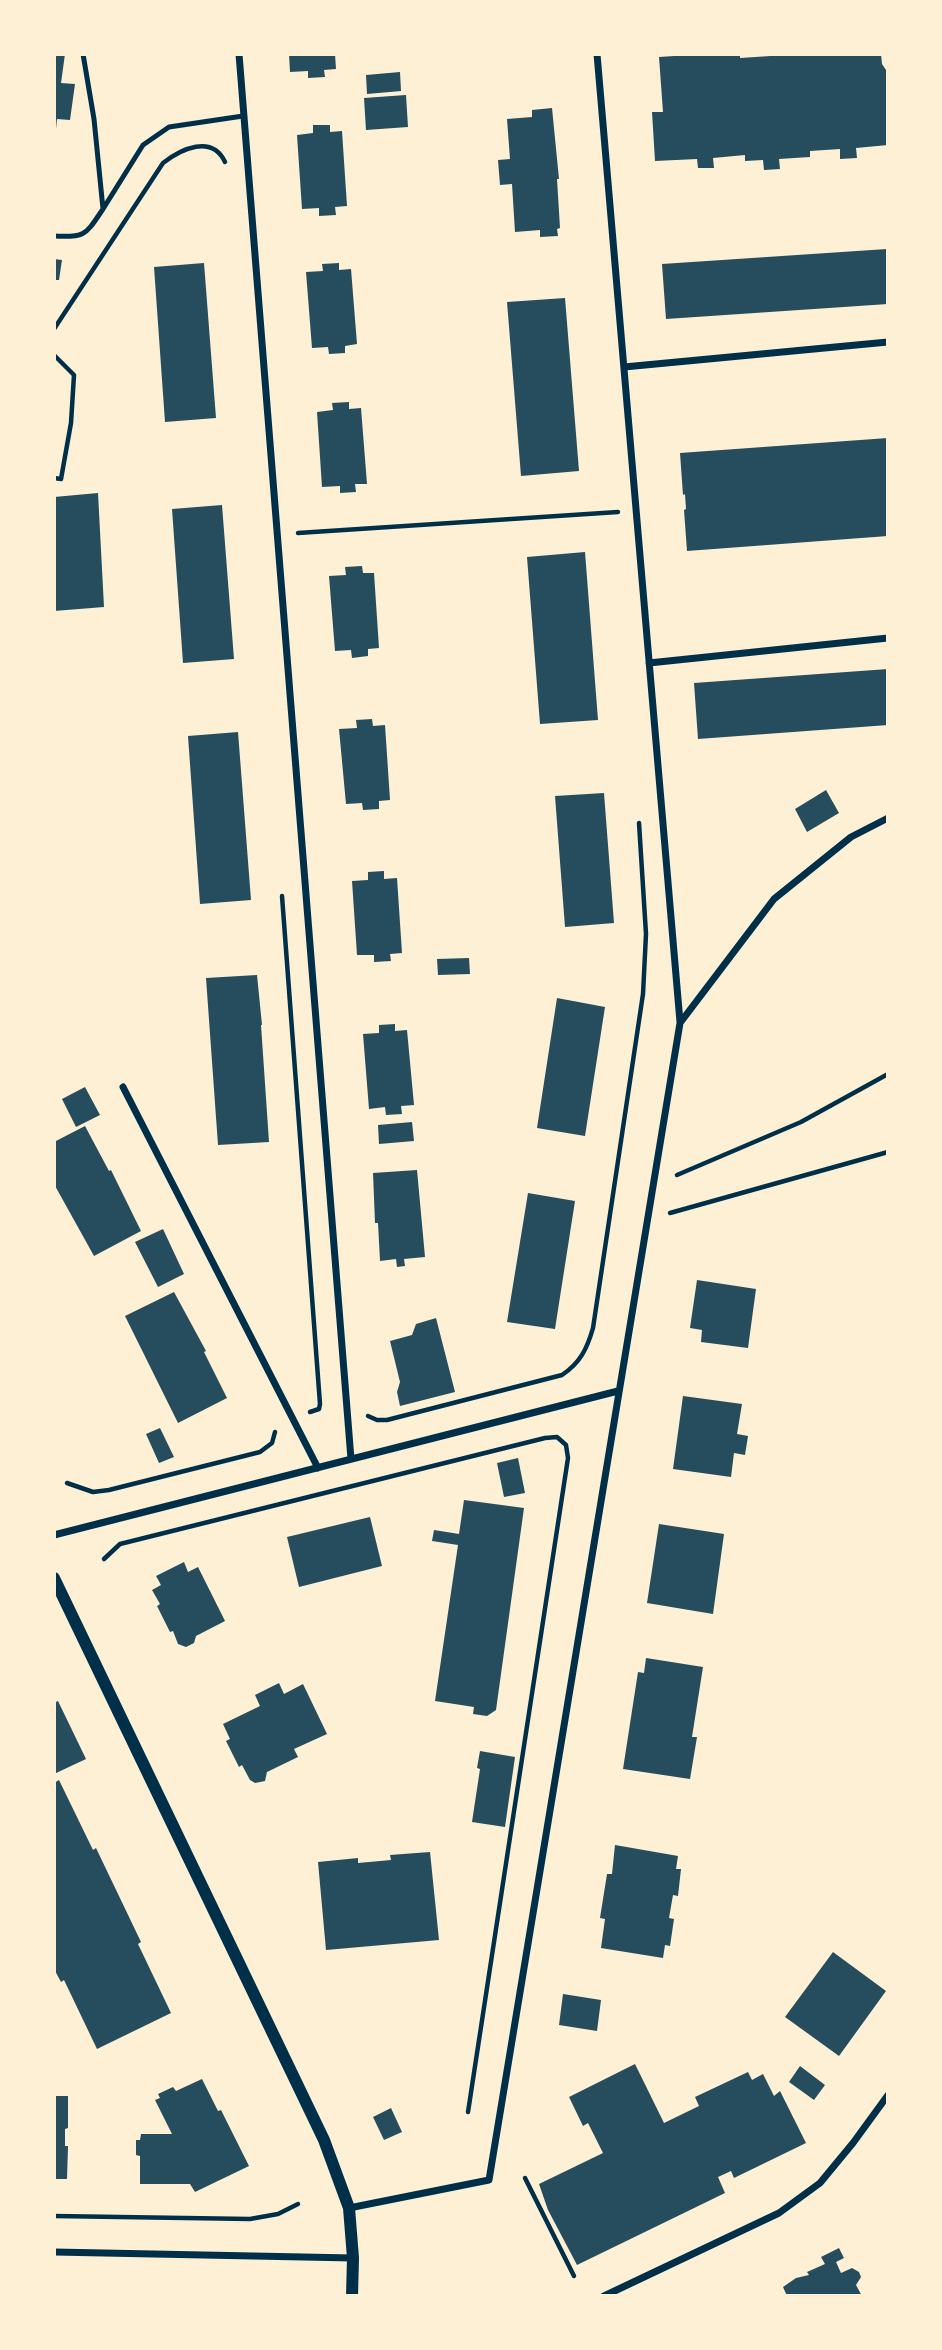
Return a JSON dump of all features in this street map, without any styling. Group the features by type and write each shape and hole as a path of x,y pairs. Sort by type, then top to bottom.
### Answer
{"street":[{"path":"239,54 351,1459"},
{"path":"349,2208 489,2180 680,1023 597,54"},
{"path":"624,367 888,342"},
{"path":"649,663 888,638"},
{"path":"680,1023 774,899 851,837 888,818"},
{"path":"123,1087 318,1468"},
{"path":"54,1535 618,1391"},
{"path":"54,1578 315,2119 349,2208 353,2258 352,2296"},
{"path":"604,2296 779,2213 820,2183 888,2095"},
{"path":"54,2252 353,2258"}],"lane":[{"path":"83,54 94,119 103,209"},
{"path":"54,236 77,237 85,233 143,145 169,127 243,116"}],"path":[{"path":"54,328 163,163 176,152 190,146 203,146 222,155 228,172"},
{"path":"54,355 74,375 71,423 61,478 54,478"},
{"path":"613,500 615,526"},
{"path":"297,533 636,511"},
{"path":"363,1409 377,1420 387,1420 562,1375 574,1367 587,1349 593,1328 643,994 646,934 638,812"},
{"path":"281,889 320,1404 319,1409 293,1418"},
{"path":"677,1175 801,1122 888,1074"},
{"path":"670,1213 888,1152"},
{"path":"104,1559 120,1544 545,1438 557,1437 566,1445 568,1458 468,2112"},
{"path":"67,1483 93,1492 110,1490 260,1452"},
{"path":"525,2178 574,2276"},
{"path":"54,2216 250,2219 278,2214 298,2204"}],"building":[{"path":"54,54 65,54 61,83 75,84 70,120 57,119 56,129"},
{"path":"289,54 335,54 336,69 324,70 325,77 308,78 308,71 290,72"},
{"path":"740,54 740,58 801,54 881,54 882,64 888,73 888,145 856,148 857,158 840,159 840,149 810,151 810,157 779,159 780,169 764,170 763,160 745,161 745,155 713,158 714,168 698,168 697,159 655,161 652,112 663,112 659,57"},
{"path":"400,72 401,91 367,94 366,75"},
{"path":"406,95 408,127 366,130 364,98"},
{"path":"552,108 559,179 560,228 557,229 558,236 540,237 540,230 515,232 512,184 500,185 498,160 510,159 507,119 532,117 532,110"},
{"path":"313,125 330,125 330,132 342,131 347,206 335,207 336,215 319,216 319,208 302,209 297,135 313,133"},
{"path":"887,249 888,304 666,319 662,264"},
{"path":"54,259 62,260 59,280 54,280"},
{"path":"204,263 216,418 165,422 154,267"},
{"path":"339,263 339,270 351,269 357,344 345,346 345,353 329,354 328,347 312,348 306,272 323,271 322,264"},
{"path":"565,298 579,471 521,476 507,302"},
{"path":"349,402 349,409 361,408 367,484 355,484 356,492 340,493 340,486 322,487 317,412 333,410 332,403"},
{"path":"888,438 888,536 687,551 680,453"},
{"path":"98,493 104,607 54,611 54,497"},
{"path":"222,505 234,659 183,663 172,509"},
{"path":"585,552 598,720 540,724 527,557"},
{"path":"362,566 363,573 374,573 379,648 368,649 368,656 352,658 351,650 335,651 329,576 346,575 345,567"},
{"path":"888,669 888,725 698,739 694,683"},
{"path":"372,719 373,726 385,725 390,800 379,801 379,809 363,810 362,803 346,804 339,729 357,728 356,720"},
{"path":"238,732 251,900 200,904 188,736"},
{"path":"826,790 839,813 807,832 795,809"},
{"path":"604,793 614,923 565,927 555,796"},
{"path":"384,871 384,879 397,878 402,953 390,954 391,961 374,962 374,955 357,955 352,881 368,880 368,872"},
{"path":"469,958 470,974 438,975 437,959"},
{"path":"257,975 269,1142 218,1145 206,978"},
{"path":"557,998 605,1007 585,1136 537,1128"},
{"path":"395,1024 395,1031 407,1030 414,1105 401,1106 402,1114 386,1115 385,1107 369,1109 363,1034 379,1033 379,1025"},
{"path":"85,1087 100,1115 76,1127 62,1099"},
{"path":"412,1122 414,1141 379,1144 378,1125"},
{"path":"85,1126 109,1171 111,1170 141,1231 94,1256 54,1184 54,1142"},
{"path":"417,1170 425,1257 404,1259 405,1266 397,1267 396,1259 380,1261 373,1173"},
{"path":"528,1193 575,1201 555,1329 507,1322"},
{"path":"163,1229 184,1274 158,1287 135,1242"},
{"path":"697,1280 756,1289 748,1348 701,1342 702,1330 690,1328"},
{"path":"174,1292 206,1351 204,1352 227,1398 178,1423 125,1316"},
{"path":"436,1318 455,1392 400,1406 397,1392 400,1382 390,1341 412,1335 416,1324"},
{"path":"683,1396 742,1404 737,1434 748,1436 745,1455 734,1453 731,1477 673,1469"},
{"path":"160,1428 174,1457 159,1463 146,1434"},
{"path":"518,1458 525,1493 504,1497 497,1463"},
{"path":"464,1500 524,1508 496,1710 487,1716 473,1714 474,1707 435,1701 458,1545 432,1541 434,1530 459,1534"},
{"path":"370,1517 382,1566 299,1587 287,1537"},
{"path":"659,1524 724,1534 713,1614 647,1603"},
{"path":"184,1562 188,1572 198,1567 225,1621 196,1636 194,1643 186,1647 178,1644 173,1631 170,1632 152,1590 161,1585 156,1576"},
{"path":"646,1658 703,1667 692,1737 697,1737 690,1779 623,1769 638,1672 644,1673"},
{"path":"279,1683 284,1694 303,1684 327,1734 294,1749 298,1757 267,1772 265,1781 255,1783 250,1780 242,1765 239,1767 226,1741 230,1739 223,1724 260,1706 255,1695"},
{"path":"58,1701 86,1759 54,1774 54,1703"},
{"path":"480,1751 515,1757 505,1827 472,1822"},
{"path":"59,1780 93,1850 96,1848 171,2013 97,2049 64,1980 61,1982 54,1969 54,1783"},
{"path":"615,1845 678,1856 676,1869 681,1869 678,1896 673,1895 669,1918 674,1919 670,1946 665,1945 663,1958 601,1948 605,1919 600,1918 607,1874 612,1874"},
{"path":"430,1852 439,1940 326,1950 318,1862 358,1858 358,1863 391,1860 390,1855"},
{"path":"833,1952 886,1991 839,2056 785,2017"},
{"path":"563,1994 601,2000 597,2031 559,2025"},
{"path":"635,2064 664,2123 699,2106 695,2097 748,2072 752,2080 763,2074 774,2096 780,2091 806,2143 734,2178 731,2171 718,2177 725,2193 577,2265 548,2210 539,2184 603,2153 588,2123 583,2126 569,2097"},
{"path":"800,2066 825,2085 814,2100 789,2082"},
{"path":"202,2079 249,2166 195,2192 190,2184 140,2184 140,2156 136,2155 136,2140 140,2140 141,2134 172,2134 155,2100 160,2098 158,2094 173,2087 176,2091"},
{"path":"54,2096 68,2096 68,2128 65,2129 65,2146 68,2146 67,2179 54,2179"},
{"path":"391,2108 402,2132 384,2140 373,2117"},
{"path":"839,2248 844,2258 836,2262 841,2273 852,2268 859,2272 861,2277 856,2285 862,2296 787,2296 783,2287 825,2264 821,2257"}]}
